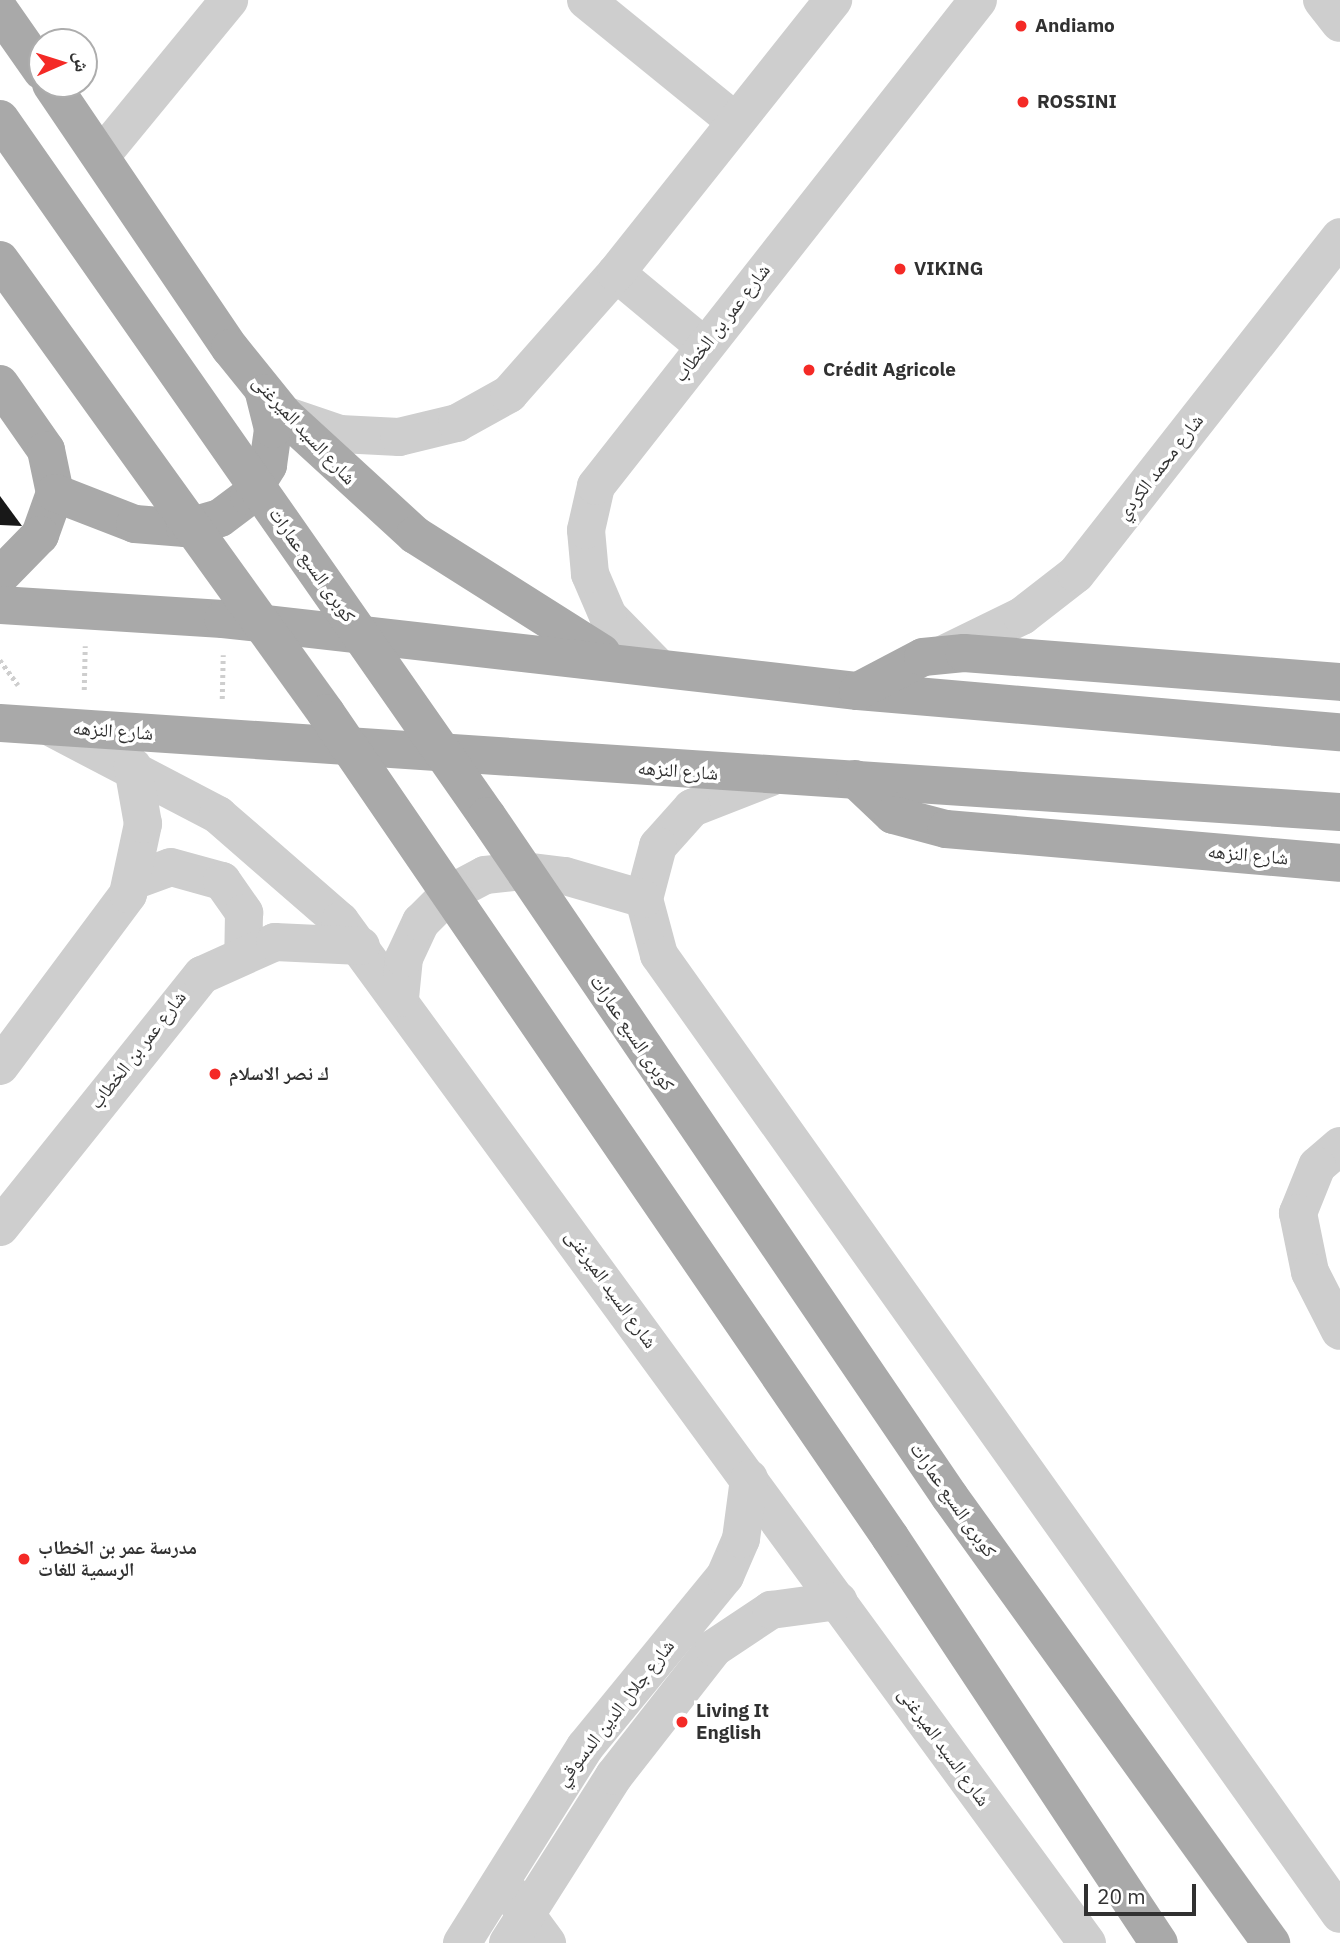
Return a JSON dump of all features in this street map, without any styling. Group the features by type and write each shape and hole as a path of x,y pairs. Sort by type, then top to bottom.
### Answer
{"main road":[{"path":"0,11 28,51"},
{"name":"شارع السيد الميرغنى","path":"61,98 274,404 423,541 612,661"},
{"name":"كوبرى السبع عمارات","path":"0,119 480,806 942,1485 1271,1943"},
{"path":"0,260 424,855 1159,1943"},
{"path":"0,384 46,450 55,493 40,535 0,576"},
{"path":"55,493 135,524 185,528 220,518 249,496 268,465 274,404"},
{"path":"0,605 223,619 858,691 1340,732"},
{"path":"858,691 905,665 944,654 1340,682"},
{"name":"شارع النزهه","path":"0,723 771,777 855,779 893,815 955,831 1340,863"},
{"path":"855,779 1340,812"}],"street":[{"path":"101,156 229,0"},
{"path":"586,0 736,122"},
{"path":"274,404 370,437 457,423 531,374 616,273 833,0"},
{"name":"شارع عمر بن الخطاب","path":"657,667 622,634 597,596 586,552 587,519 608,467 978,0"},
{"path":"1322,0 1340,23"},
{"name":"شارع محمد الكردي","path":"944,654 1022,617 1076,574 1340,237"},
{"path":"616,273 704,346"},
{"name":"شارع السيد الميرغنى","path":"66,728 244,833 318,897 361,946 1087,1943"},
{"path":"0,1066 113,919 133,881 143,824 133,767"},
{"path":"771,777 710,797 670,828 652,857 644,899 659,955 1340,1914"},
{"path":"133,881 171,867 222,881 244,913 243,952"},
{"path":"400,998 404,958 421,922 475,879 524,871 644,899"},
{"name":"شارع عمر بن الخطاب","path":"0,1227 179,996 243,952 301,939 361,946"},
{"path":"1340,1146 1317,1166 1298,1213 1310,1272 1340,1331"},
{"name":"شارع جلال الدين الدسوقي","path":"462,1943 593,1736 725,1576 741,1539 749,1479"},
{"name":"شارع جلال الدين الدسوقي","path":"527,1933 614,1776 714,1648 771,1610 838,1601"},
{"path":"500,1881 527,1933"}],"path":[{"path":"66,728 87,611"},
{"path":"221,740 223,619"}],"building":[{"path":"0,496 22,526 0,525"}],"place":[{"name":"Andiamo","path":"1021,26"},
{"name":"ROSSINI","path":"1023,102"},
{"name":"VIKING","path":"900,269"},
{"name":"Crédit Agricole","path":"809,370"},
{"name":"ك نصر الاسلام","path":"215,1074"},
{"name":"مدرسة عمر بن الخطاب الرسمية للغات","path":"24,1559"},
{"name":"Living It English","path":"682,1722"}]}
